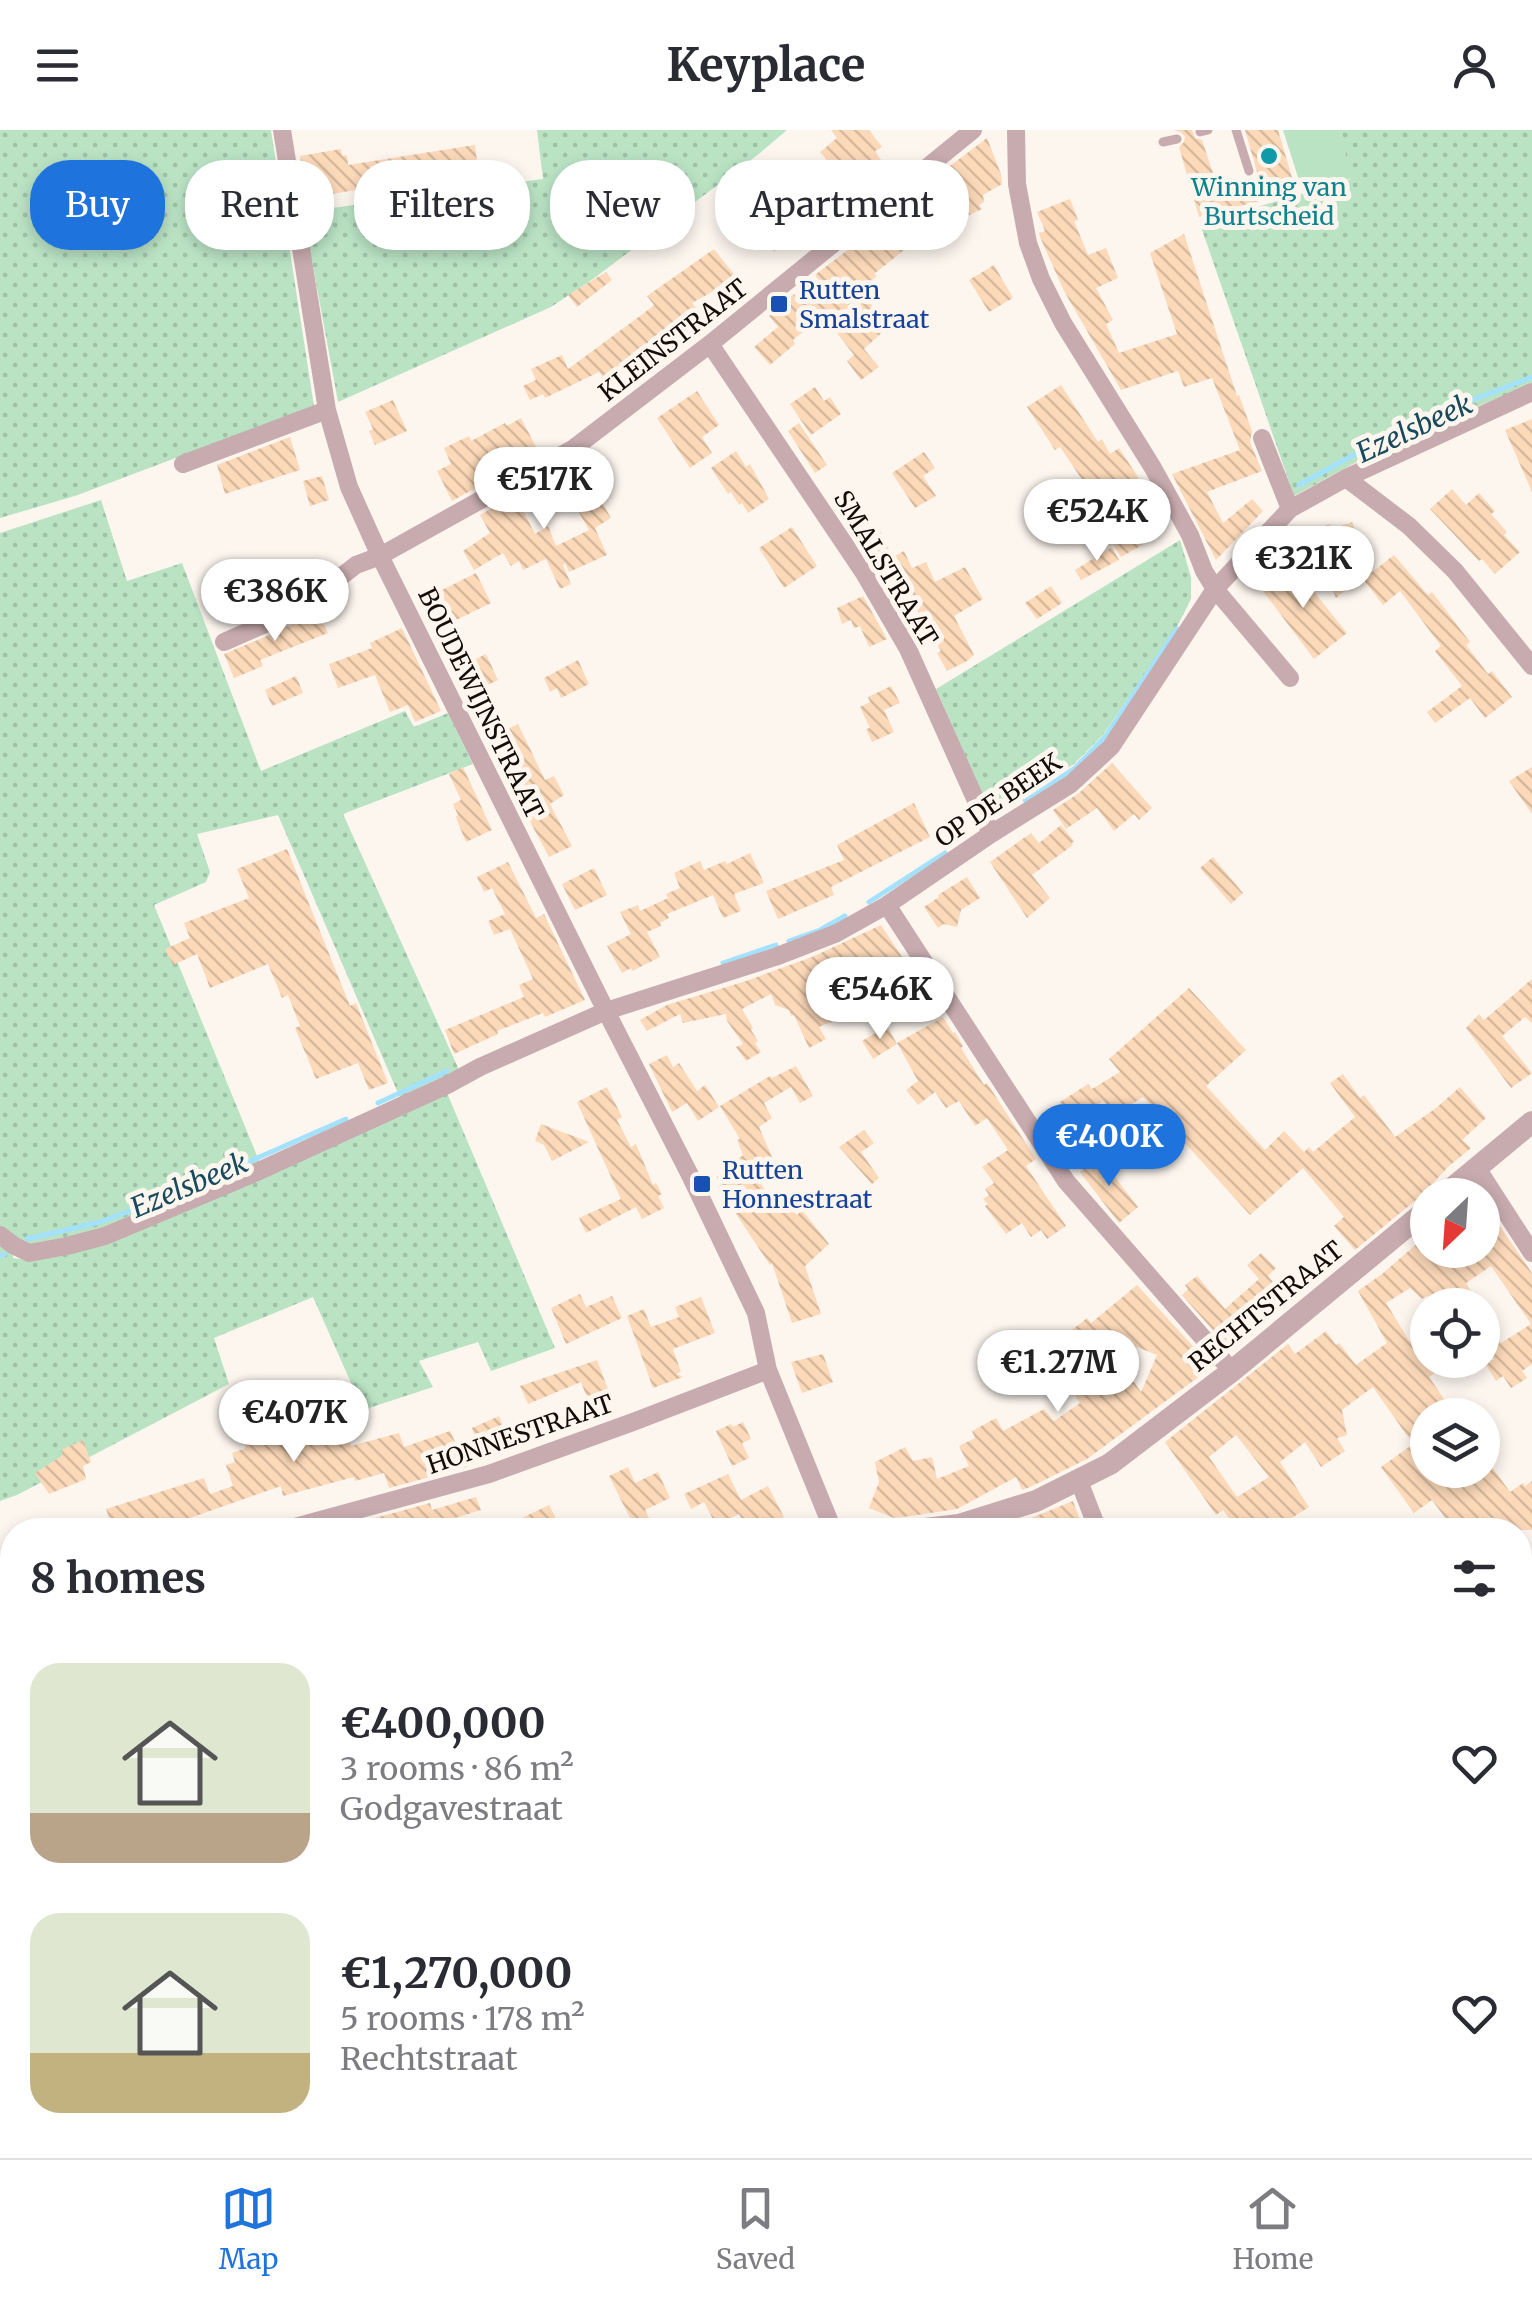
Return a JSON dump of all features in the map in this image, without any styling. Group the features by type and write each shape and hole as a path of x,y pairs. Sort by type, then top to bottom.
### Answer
{"street":[{"name":"BOUDEWIJNSTRAAT","path":"282,130 326,410 349,487 756,1312 768,1370 828,1518"},
{"name":"KLEINSTRAAT","path":"224,642 274,620 316,596 356,565 380,556 574,448 710,344 973,130"},
{"path":"1016,130 1017,184 1040,279 1063,323 1154,468 1190,535 1204,571 1290,678"},
{"name":"SMALSTRAAT","path":"710,344 882,603 908,649 991,834"},
{"name":"OP DE BEEK","path":"606,1012 837,934 1071,784 1111,747 1216,589 1290,509 1346,478 1532,392"},
{"path":"183,464 326,410"},
{"path":"1262,438 1290,509"},
{"path":"1346,478 1410,526 1455,571 1532,666"},
{"path":"887,905 1066,1181 1232,1371"},
{"path":"0,1235 30,1252 105,1236 234,1182 606,1012"},
{"path":"1465,1178 1532,1122"},
{"path":"1477,1168 1532,1252"},
{"name":"RECHTSTRAAT","path":"981,1518 1036,1501 1110,1464 1232,1371 1410,1224"},
{"name":"HONNESTRAAT","path":"328,1518 488,1474 768,1370"},
{"path":"1079,1481 1093,1518"}],"lane":[{"path":"1236,130 1248,171"},
{"path":"1163,142 1176,139"}],"green space":[{"path":"0,130 271,130 276,160 185,160 185,250 290,250 314,406 75,496 0,518"},
{"path":"537,130 787,130 751,160 715,160 715,187 695,202 695,160 550,160 550,250 631,250 551,307 338,402 310,250 334,250 334,208 354,205 354,250 530,250 530,181 543,179"},
{"path":"1283,130 1339,130 1352,178 1303,193"},
{"path":"1339,130 1532,130 1532,384 1395,441 1294,496 1200,224 1351,179"},
{"path":"101,500 127,581 182,563 261,771 405,711 414,727 448,713 473,764 343,814 460,1072 401,1100 278,815 197,834 210,872 206,882 154,905 260,1163 127,1220 13,1252 13,1258 55,1257 163,1221 447,1093 555,1348 491,1371 478,1342 419,1361 433,1387 363,1410 313,1297 214,1338 229,1384 0,1501 0,533"},
{"path":"1180,540 1191,577 1191,599 1177,627 1103,735 1074,764 1020,798 1001,807 985,800 936,689"}],"building":[{"path":"831,130 869,130 882,147 875,151 881,160 827,160 820,152 837,138"},
{"name":"Winning van Burtscheid","path":"1174,130 1192,130 1195,138 1202,140 1221,192 1260,182 1245,130 1278,130 1296,191 1199,217 1179,147 1185,136"},
{"path":"987,138 1001,174 1002,184 983,195 984,202 979,205 982,209 969,215 969,160 958,160"},
{"path":"475,145 477,160 380,160"},
{"path":"341,149 342,156 347,155 348,165 354,164 354,190 334,194 334,160 301,160 300,156"},
{"path":"1070,199 1088,255 1106,248 1118,278 1096,288 1113,320 1106,324 1119,353 1177,334 1150,253 1184,234 1252,431 1250,442 1262,471 1207,492 1223,523 1252,499 1263,511 1216,560 1172,474 1240,450 1212,378 1184,387 1178,371 1121,390 1064,291 1040,237 1039,233 1045,231 1037,212"},
{"path":"714,249 737,278 692,303 711,327 703,334 683,314 639,350 643,355 607,383 599,372 545,398 543,394 530,400 523,386 536,380 531,369 562,355 568,369 654,305 647,296"},
{"path":"848,250 904,250 860,289 888,327 864,349 879,367 861,380 847,361 854,355 823,315 770,365 754,347 778,327 769,316 794,294 801,302 822,285 815,275"},
{"path":"994,265 1013,298 989,312 969,280"},
{"path":"606,272 612,280 577,307 568,295"},
{"path":"1061,385 1098,442 1102,439 1110,454 1119,448 1167,527 1121,557 1104,530 1120,520 1093,479 1085,484 1060,447 1055,450 1027,407"},
{"path":"815,387 824,401 830,397 841,414 811,435 790,404"},
{"path":"697,391 719,425 702,437 712,453 690,468 657,418"},
{"path":"393,400 407,431 375,445 365,412"},
{"path":"521,418 537,449 452,501 437,471 451,464 444,448 469,436 471,441"},
{"path":"1532,419 1532,492 1505,430"},
{"path":"799,423 827,465 815,473 788,431"},
{"path":"290,437 300,470 225,494 217,465"},
{"path":"736,451 746,467 750,464 769,499 748,513 731,492 728,494 711,468"},
{"path":"924,452 935,468 923,476 936,496 915,508 892,473"},
{"path":"578,460 611,518 595,528 607,555 569,572 565,563 571,584 560,589 546,559 523,570 519,561 511,566 503,553 474,570 463,551 490,533 480,515 507,500 510,504 518,500 535,534 548,526 556,546 589,530 556,472"},
{"path":"322,476 329,500 310,506 303,481"},
{"path":"1452,489 1466,505 1479,493 1495,511 1491,514 1507,532 1504,535 1520,552 1495,574 1430,509"},
{"path":"866,516 877,533 880,531 893,557 904,551 912,568 926,562 935,582 965,567 983,599 954,616 974,655 967,661 947,671 937,653 941,651 917,610 911,614 906,604 899,608 883,582 887,580 873,552 867,555 859,543 864,540 853,524"},
{"path":"1352,522 1361,547 1330,559 1324,544 1316,548 1310,532 1330,524 1332,529"},
{"path":"792,527 817,566 784,588 759,548"},
{"path":"1112,547 1119,560 1081,580 1075,570"},
{"path":"1394,555 1428,595 1432,592 1470,642 1466,645 1488,674 1492,671 1512,697 1485,718 1470,698 1435,723 1427,712 1462,686 1435,651 1441,646 1400,591 1383,605 1363,579"},
{"path":"1341,562 1356,581 1336,598 1326,574"},
{"path":"1291,563 1347,633 1314,659 1260,587"},
{"path":"273,565 282,589 227,611 218,587"},
{"path":"476,573 491,603 450,623 436,593"},
{"path":"1051,586 1062,603 1037,619 1025,603"},
{"path":"863,596 887,639 869,647 860,626 854,628 851,620 842,624 837,608"},
{"path":"317,610 328,633 260,660 263,666 234,678 224,654"},
{"path":"402,628 441,711 415,722 408,705 390,712 375,675 338,688 329,664 372,648 370,643"},
{"path":"486,654 498,680 465,696 453,670"},
{"path":"578,660 589,684 561,698 557,688 550,692 544,678"},
{"path":"296,676 303,693 272,706 265,690"},
{"path":"891,686 900,703 884,710 894,732 872,742 860,707 870,702 868,697"},
{"path":"518,724 545,780 554,776 564,795 550,804 572,846 549,857 486,739"},
{"path":"1112,763 1152,808 1139,820 1134,814 1114,831 1097,808 1066,829 1053,810"},
{"path":"463,767 492,830 466,842 453,804 461,800 449,774"},
{"path":"1532,767 1532,814 1509,781"},
{"path":"914,803 930,837 831,887 834,895 778,919 766,891 844,860 837,845"},
{"path":"1061,825 1073,845 1032,875 1050,898 1027,918 990,862 1031,833 1039,843"},
{"path":"287,849 350,1006 356,1003 388,1083 369,1090 358,1063 316,1079 295,1028 300,1026 288,995 282,998 268,964 210,988 197,954 173,965 165,949 190,938 184,923 249,898 237,869"},
{"path":"750,853 764,883 734,894 741,911 723,918 713,895 667,914 669,918 661,926 647,932 660,957 622,973 607,946 631,934 620,912 638,905 640,911 668,898 666,894 680,888 674,873 700,861 704,870"},
{"path":"1213,857 1243,893 1231,904 1200,868"},
{"path":"508,862 536,918 544,914 585,1000 497,1031 498,1034 454,1054 445,1030 524,997 519,985 533,979 510,929 494,935 488,921 505,914 492,888 484,892 477,877"},
{"path":"594,868 607,895 575,910 562,884"},
{"path":"967,877 980,898 961,910 957,927 944,924 938,928 924,907"},
{"path":"881,925 912,972 908,974 914,984 901,992 895,982 860,998 858,992 827,1005 835,1020 819,1027 826,1039 809,1048 794,1015 775,1005 771,994 742,1009 761,1052 746,1061 736,1047 743,1044 726,1014 683,1023 680,1014 647,1031 640,1020 667,1005 812,957"},
{"path":"1532,979 1532,1023 1525,1017 1502,1036 1532,1073 1511,1088 1466,1028 1479,1014 1484,1020"},
{"path":"1189,988 1246,1050 1206,1086 1265,1150 1284,1131 1304,1152 1309,1147 1313,1152 1355,1117 1330,1083 1343,1074 1395,1137 1460,1087 1486,1118 1462,1140 1471,1148 1438,1178 1410,1178 1410,1205 1355,1250 1334,1226 1344,1217 1303,1168 1250,1215 1184,1142 1168,1156 1146,1133 1162,1118 1143,1097 1115,1114 1103,1101 1072,1121 1060,1102 1088,1084 1092,1089 1120,1072 1109,1059"},
{"path":"943,1017 1036,1159 1026,1166 1066,1226 1047,1239 1041,1230 1031,1237 1022,1223 1006,1234 985,1206 988,1204 983,1199 989,1195 985,1189 994,1183 982,1167 1008,1150 987,1118 975,1126 959,1101 946,1108 935,1092 918,1105 906,1090 918,1081 897,1043"},
{"path":"887,1026 897,1044 873,1059 862,1041"},
{"path":"667,1055 673,1067 679,1063 697,1091 705,1085 719,1107 698,1121 687,1103 672,1112 649,1064"},
{"path":"796,1066 813,1096 800,1103 791,1087 764,1103 772,1118 759,1127 778,1171 761,1184 779,1210 791,1207 797,1215 802,1210 829,1244 805,1266 821,1314 792,1323 772,1263 718,1187 722,1184 717,1177 743,1155 737,1140 740,1139 720,1106 770,1076"},
{"path":"607,1087 622,1117 617,1120 631,1147 636,1144 653,1185 656,1183 662,1194 658,1196 664,1208 642,1219 636,1207 586,1233 579,1218 621,1199 577,1102"},
{"path":"541,1124 589,1142 552,1161 544,1145 535,1141"},
{"path":"864,1130 874,1143 861,1152 879,1178 872,1184 839,1147"},
{"path":"1097,1154 1138,1207 1119,1223 1080,1172"},
{"path":"1500,1226 1532,1273 1532,1364 1522,1371 1527,1378 1511,1388 1503,1376 1496,1381 1494,1378 1500,1378 1501,1343 1531,1324 1492,1268 1500,1268"},
{"path":"1410,1250 1410,1268 1488,1268 1466,1283 1469,1288 1410,1288 1386,1303 1410,1342 1410,1378 1430,1378 1443,1398 1410,1398 1410,1440 1373,1387 1342,1410 1347,1435 1337,1438 1345,1451 1321,1467 1305,1442 1280,1462 1309,1507 1292,1518 1229,1518 1223,1510 1216,1515 1165,1442 1288,1344 1295,1354 1326,1331 1356,1365 1387,1343 1358,1291","holes":["1236,1435 1269,1477 1237,1497 1209,1457"]},
{"path":"1261,1253 1276,1268 1268,1276 1283,1294 1255,1318 1261,1326 1232,1352 1182,1295 1188,1289 1185,1285 1197,1276 1225,1309 1259,1279 1247,1265"},
{"path":"1137,1285 1212,1367 1087,1459 1030,1487 1022,1490 1016,1477 957,1509 911,1516 894,1518 869,1508 879,1482 875,1462 905,1447 913,1461 932,1457 937,1479 969,1466 959,1446 975,1438 972,1431 996,1418 1003,1431 1044,1409 1054,1421 1080,1403 1074,1382 1080,1378 1075,1373 1090,1363 1068,1333 1087,1318 1091,1323","holes":["1101,1333 1157,1355 1141,1392"]},
{"path":"580,1294 586,1307 612,1296 622,1318 566,1344 551,1308"},
{"path":"701,1297 715,1333 673,1349 681,1372 676,1374 683,1377 653,1388 627,1316 644,1309 651,1327 679,1317 675,1307"},
{"path":"823,1354 833,1382 802,1393 791,1362"},
{"path":"597,1360 612,1400 591,1408 581,1382 528,1404 520,1386"},
{"path":"337,1393 351,1446 399,1433 404,1447 450,1431 467,1467 389,1488 384,1473 283,1496 281,1486 190,1518 109,1518 106,1509 204,1478 210,1494 233,1486 226,1465 235,1462 232,1453 246,1448 235,1421 262,1414 265,1425 306,1412 301,1398 316,1394 318,1398"},
{"path":"499,1416 507,1436 478,1447 472,1428"},
{"path":"743,1422 751,1439 742,1443 749,1458 732,1466 716,1431"},
{"path":"83,1440 91,1462 83,1466 86,1479 49,1494 35,1473 63,1455 61,1450"},
{"path":"1410,1446 1410,1488 1500,1488 1500,1478 1510,1492 1532,1481 1532,1518 1445,1518 1432,1500 1414,1513 1381,1467"},
{"path":"628,1467 635,1483 658,1472 670,1498 645,1510 649,1518 630,1518 609,1476"},
{"path":"728,1474 741,1500 768,1486 784,1517 741,1518 739,1514 712,1518 704,1502 691,1509 684,1494"},
{"path":"476,1497 481,1510 455,1518 375,1518 430,1503 432,1510"},
{"path":"1073,1501 1079,1518 1031,1518"},
{"path":"549,1505 556,1518 522,1518"}],"waterway":[{"name":"Ezelsbeek","path":"1299,485 1408,425 1532,377"},
{"name":"Ezelsbeek","path":"1025,800 1075,768 1106,736 1177,629"},
{"name":"Ezelsbeek","path":"869,902 945,853"},
{"name":"Ezelsbeek","path":"789,941 845,916"},
{"name":"Ezelsbeek","path":"723,963 776,945"},
{"name":"Ezelsbeek","path":"378,1103 447,1071"},
{"name":"Ezelsbeek","path":"27,1239 100,1222 180,1192 346,1119"},
{"name":"Ezelsbeek","path":"0,1256 5,1254"}],"place":[{"name":"Winning van Burtscheid","path":"1269,156"},
{"name":"Rutten Smalstraat","path":"779,304"},
{"name":"Rutten Honnestraat","path":"702,1184"}]}
